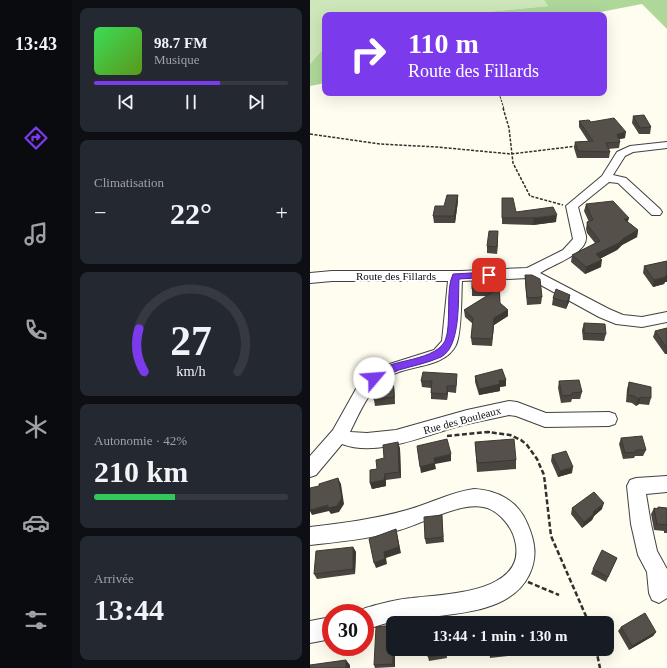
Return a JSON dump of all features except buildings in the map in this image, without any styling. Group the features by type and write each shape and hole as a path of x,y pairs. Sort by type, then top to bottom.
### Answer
{"street":[{"path":"667,144 630,149 618,158 606,178 572,206 573,214 580,232 580,240 568,253 530,273 604,314 621,320 642,322 667,317"},
{"path":"606,178 622,180 656,212"},
{"name":"Route des Fillards","path":"310,278 332,276 456,276 530,273"},
{"path":"310,469 339,435 360,394 374,378 383,372 438,354 449,343 456,276"},
{"name":"Rue des Bouleaux","path":"339,435 352,440 360,441 389,438 508,408 518,409 545,420 609,419"},
{"path":"659,593 657,569 648,555 641,524 636,486 667,484"},
{"path":"310,536 375,527 413,517 460,498 483,498 496,503 508,510 517,520 522,531 525,544 525,558 523,569 518,578 507,588 496,593 465,602 398,610 374,617"},
{"path":"310,632 322,630"}],"path":[{"path":"500,96 509,128 513,163 530,196 544,201 572,206"},
{"path":"310,134 380,144 437,147 511,154 580,145"},
{"path":"444,436 488,432 510,435 521,440 527,445 537,459 544,475 551,536 586,616"},
{"path":"518,578 559,595"},
{"path":"597,656 600,668"}],"green space":[{"path":"310,0 544,0 548,6 487,12 322,12 322,50 310,64"},
{"path":"544,0 667,0 667,29 642,4 601,12 487,12 548,6"},
{"path":"322,50 322,84 310,86 310,64"}],"route":[{"path":"374,378 383,372 397,367 428,359 444,349 449,343 451,335 456,276 489,275"}]}
